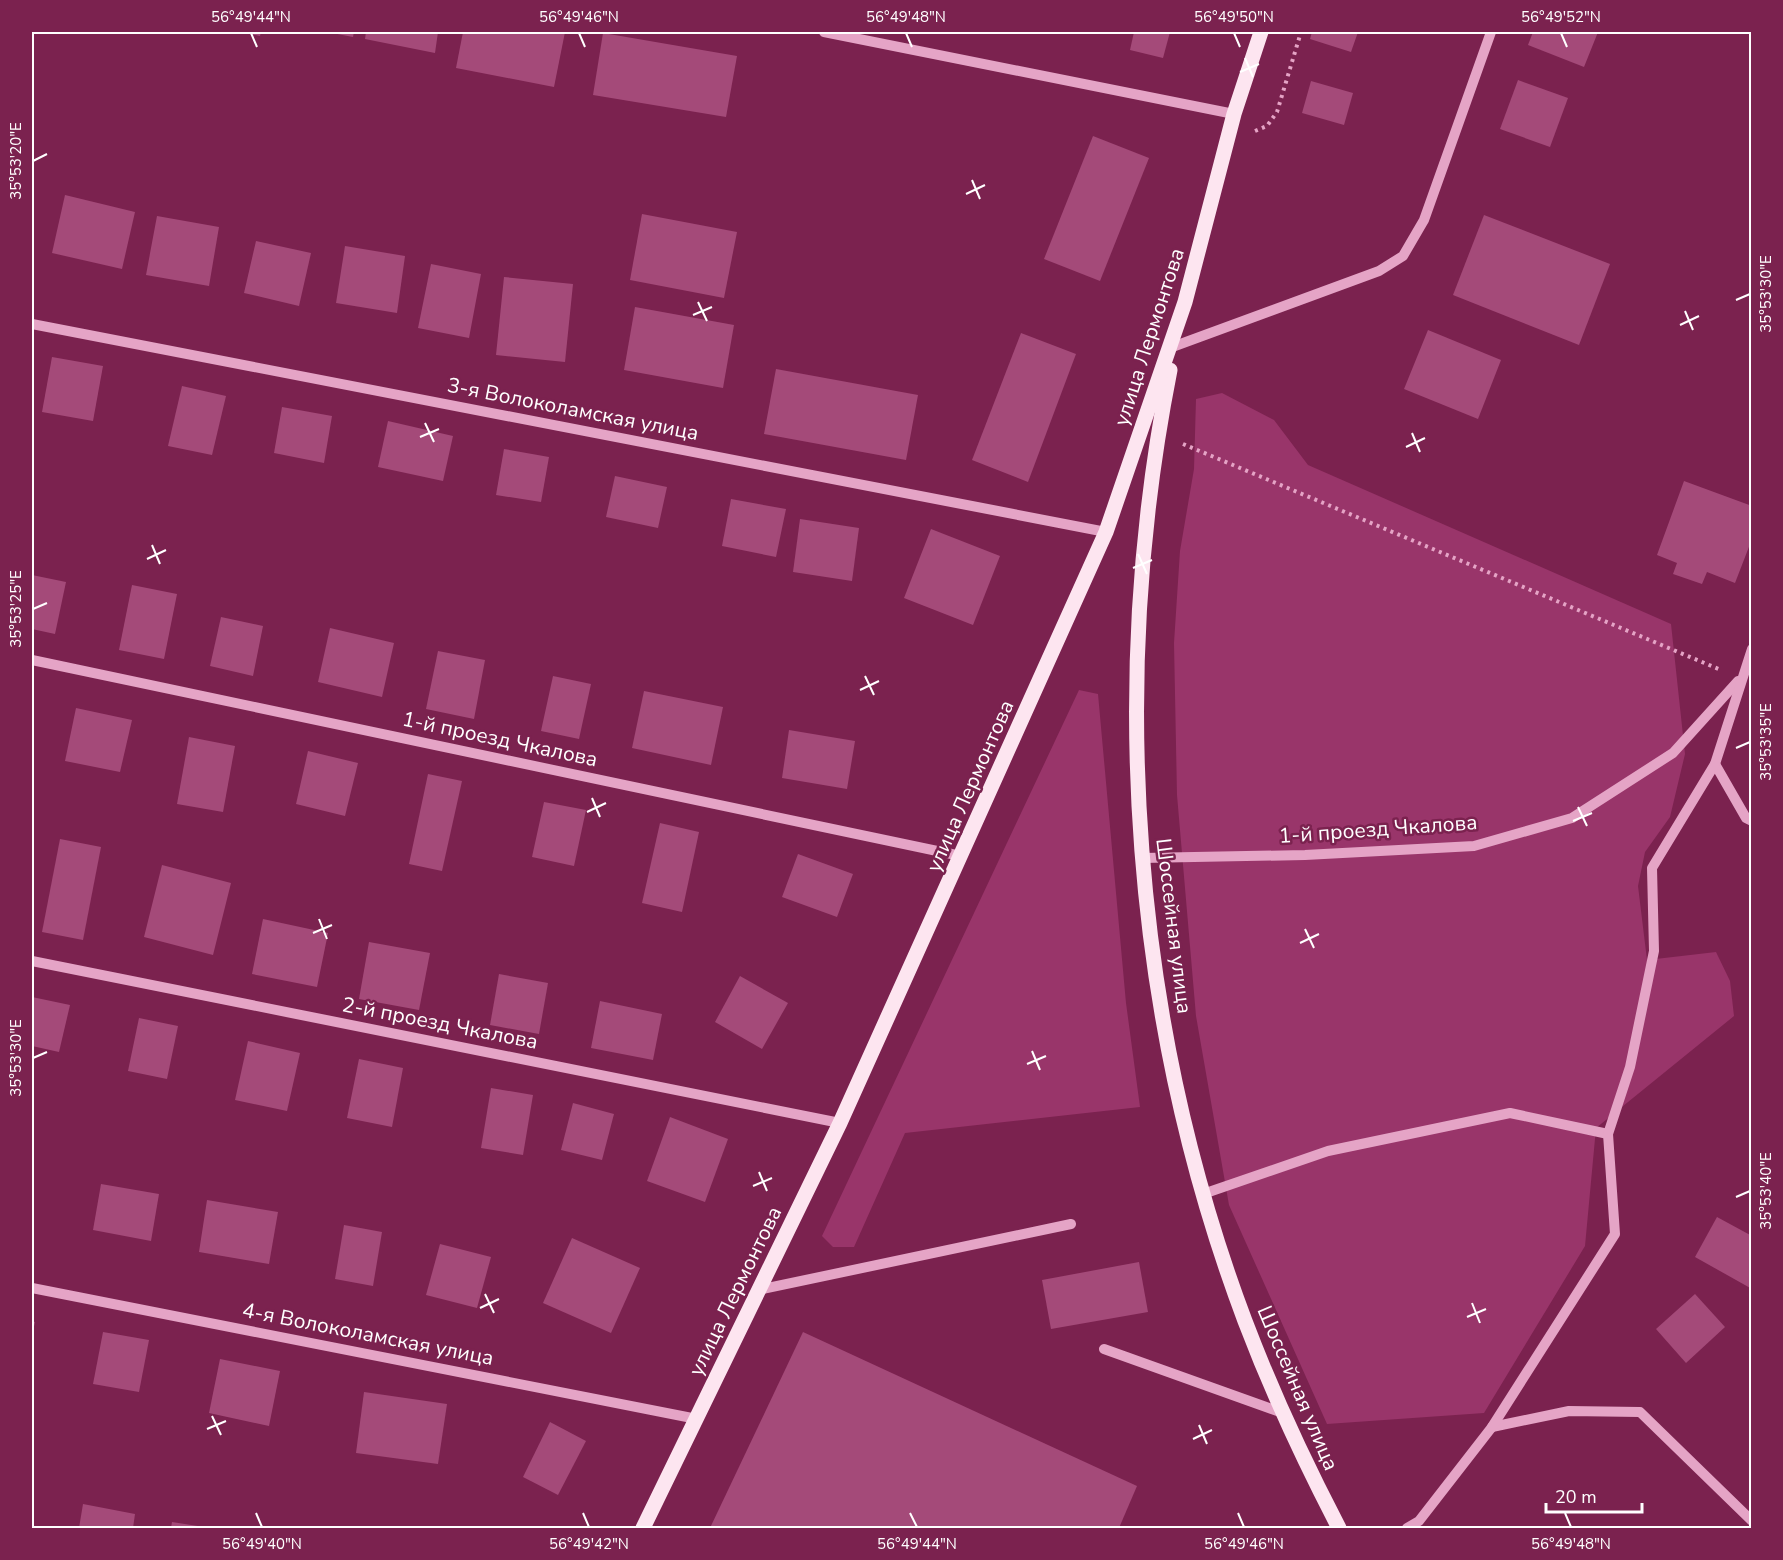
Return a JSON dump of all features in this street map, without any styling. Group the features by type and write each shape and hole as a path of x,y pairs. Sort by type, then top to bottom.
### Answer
{"main road":[{"name":"улица Лермонтова","path":"644,1528 840,1124 1107,532 1185,303 1234,114 1261,32"},
{"name":"Шоссейная улица","path":"1185,303 1159,434 1147,518 1136,688 1137,773 1142,858 1155,971 1176,1083 1203,1194 1245,1320 1295,1442 1338,1528"}],"street":[{"path":"824,32 1234,114"},
{"path":"1175,346 1380,271 1403,256 1424,220 1491,32"},
{"name":"3-я Волоколамская улица","path":"32,324 1107,532"},
{"path":"1407,1528 1419,1521 1492,1426 1615,1234 1608,1134 1630,1067 1654,951 1652,868 1715,764 1752,649"},
{"name":"1-й проезд Чкалова","path":"32,660 961,856"},
{"name":"1-й проезд Чкалова","path":"1142,858 1305,855 1474,846 1572,818 1673,753 1741,678"},
{"path":"1715,764 1746,818 1752,821"},
{"name":"2-й проезд Чкалова","path":"32,961 840,1124"},
{"path":"1203,1194 1328,1151 1510,1113 1608,1134"},
{"path":"759,1290 1071,1224"},
{"name":"4-я Волоколамская улица","path":"32,1288 697,1419"},
{"path":"1104,1349 1283,1413"},
{"path":"1492,1426 1569,1411 1640,1412 1752,1521"}],"path":[{"path":"1228,140 1267,126 1277,112 1301,32"},
{"path":"1159,434 1741,678"}],"shaded area":[{"path":"1222,393 1274,420 1308,465 1671,624 1685,754 1670,817 1645,852 1638,886 1647,960 1716,952 1730,981 1734,1016 1596,1128 1585,1246 1484,1413 1327,1424 1229,1205 1196,1016 1177,795 1174,643 1180,551 1194,469 1196,399"},
{"path":"1079,690 1098,694 1126,1003 1140,1107 905,1133 854,1247 833,1247 822,1236"}],"building":[{"path":"241,32 261,32 260,36"},
{"path":"327,32 354,32 353,37"},
{"path":"366,32 438,32 435,53 365,39"},
{"path":"463,32 565,32 554,87 456,68"},
{"path":"1134,32 1170,32 1163,58 1130,50"},
{"path":"1312,32 1358,32 1351,52 1310,39"},
{"path":"1533,32 1598,32 1584,67 1528,45"},
{"path":"603,33 737,56 726,117 593,95"},
{"path":"1518,80 1568,98 1550,147 1500,129"},
{"path":"1311,81 1353,93 1344,125 1302,113"},
{"path":"1093,136 1149,158 1100,281 1044,259"},
{"path":"65,195 135,212 122,269 52,253"},
{"path":"642,214 737,232 724,298 630,280"},
{"path":"1484,215 1610,264 1579,345 1453,295"},
{"path":"157,216 219,227 209,286 146,275"},
{"path":"256,241 311,253 299,306 244,293"},
{"path":"345,246 405,256 397,313 336,303"},
{"path":"431,264 481,274 469,338 418,328"},
{"path":"504,277 573,284 565,362 496,355"},
{"path":"635,307 734,325 723,388 624,370"},
{"path":"1428,330 1501,360 1478,419 1404,389"},
{"path":"1021,333 1076,354 1028,482 972,460"},
{"path":"52,357 103,366 93,421 42,412"},
{"path":"776,369 918,395 906,460 764,434"},
{"path":"182,386 226,396 212,455 168,446"},
{"path":"282,407 332,416 324,463 274,453"},
{"path":"388,421 453,436 443,481 378,467"},
{"path":"504,449 549,457 541,502 496,495"},
{"path":"615,476 667,487 658,528 606,517"},
{"path":"1684,481 1752,506 1752,539 1735,583 1707,572 1702,584 1673,574 1677,563 1657,555"},
{"path":"731,499 786,509 776,557 722,546"},
{"path":"800,519 859,528 852,581 793,572"},
{"path":"931,529 1000,556 973,625 904,598"},
{"path":"32,575 66,582 55,634 32,629"},
{"path":"132,585 177,594 164,659 119,650"},
{"path":"221,617 263,626 253,676 210,666"},
{"path":"330,628 394,643 382,697 318,682"},
{"path":"438,651 485,660 474,719 426,709"},
{"path":"553,676 591,684 579,739 541,731"},
{"path":"644,691 723,707 711,765 632,748"},
{"path":"76,708 132,720 120,772 65,761"},
{"path":"789,730 855,741 847,789 782,778"},
{"path":"189,737 235,746 223,812 177,804"},
{"path":"308,751 358,763 345,816 296,804"},
{"path":"428,774 462,781 442,871 409,864"},
{"path":"544,802 586,810 574,866 532,857"},
{"path":"660,823 699,832 682,912 642,903"},
{"path":"60,839 101,847 83,940 42,932"},
{"path":"798,854 853,874 837,917 782,897"},
{"path":"162,865 231,883 213,955 144,937"},
{"path":"263,919 328,933 317,987 252,974"},
{"path":"369,942 430,953 419,1010 359,999"},
{"path":"499,974 548,983 539,1034 490,1025"},
{"path":"740,976 788,1003 762,1049 715,1022"},
{"path":"32,997 70,1005 59,1052 32,1046"},
{"path":"600,1001 662,1014 653,1060 591,1048"},
{"path":"139,1018 178,1026 167,1079 128,1071"},
{"path":"248,1041 300,1053 287,1111 235,1100"},
{"path":"359,1059 403,1068 392,1127 347,1118"},
{"path":"491,1088 533,1095 523,1155 481,1148"},
{"path":"573,1103 614,1114 602,1160 561,1150"},
{"path":"670,1117 728,1139 705,1202 647,1181"},
{"path":"101,1184 159,1194 151,1241 93,1230"},
{"path":"207,1200 278,1212 269,1264 199,1252"},
{"path":"1717,1217 1752,1236 1752,1289 1695,1257"},
{"path":"344,1225 382,1232 373,1286 335,1279"},
{"path":"572,1238 640,1268 611,1333 543,1303"},
{"path":"440,1244 491,1257 477,1308 426,1295"},
{"path":"1139,1262 1148,1312 1051,1329 1042,1280"},
{"path":"1695,1294 1725,1327 1686,1363 1656,1329"},
{"path":"103,1332 149,1340 139,1392 93,1384"},
{"path":"803,1332 1137,1486 1119,1528 710,1528"},
{"path":"220,1359 280,1371 269,1426 209,1413"},
{"path":"364,1392 447,1404 438,1464 356,1453"},
{"path":"550,1422 586,1441 558,1495 523,1477"},
{"path":"83,1504 135,1514 133,1528 79,1528"},
{"path":"172,1522 204,1527 171,1528"}]}
